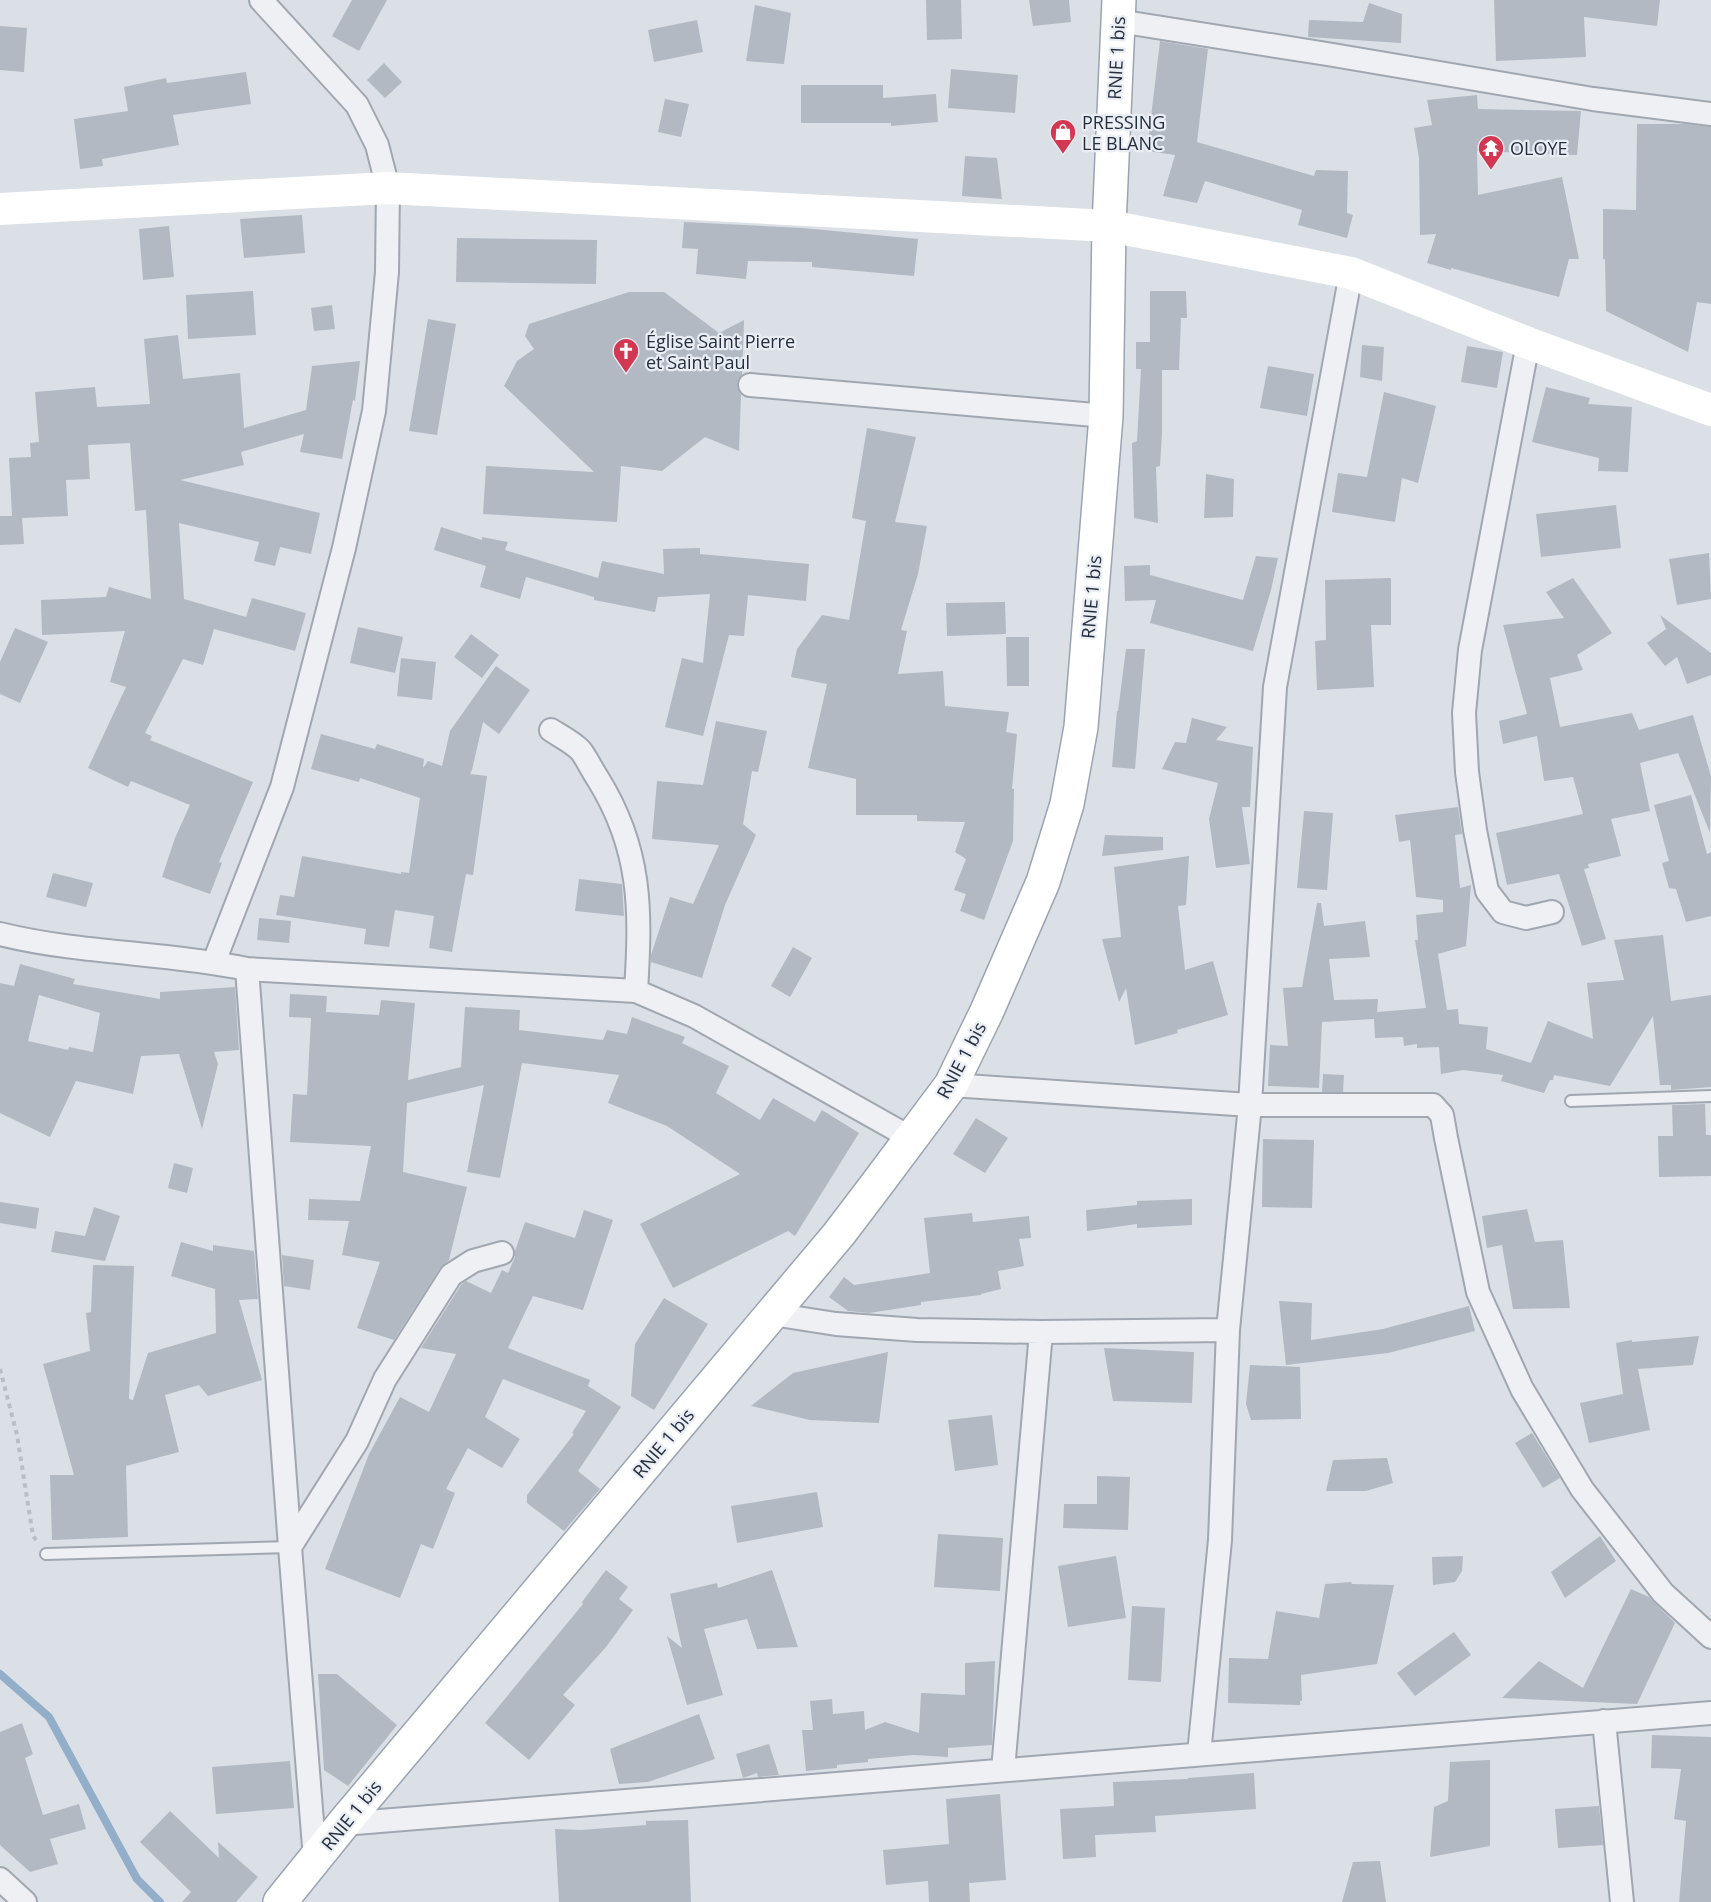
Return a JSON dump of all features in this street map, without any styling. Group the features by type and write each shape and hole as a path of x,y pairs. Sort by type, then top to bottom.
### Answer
{"main road":[{"name":"RNIE 1 bis","path":"280,1902 839,1234 951,1085 987,1011 1043,882 1067,804 1081,727 1106,416 1109,226 1118,11"}],"street":[{"path":"214,962 282,787 349,525 374,411 387,272 388,188 377,145 357,105 261,0"},
{"path":"1118,11 1327,54 1593,99 1711,114"},
{"path":"0,209 388,188 1109,226 1351,273 1528,343 1711,410"},
{"path":"1198,1754 1220,1540 1228,1330 1250,1105 1275,687 1351,273"},
{"path":"1528,343 1470,650 1464,712 1467,772 1487,891 1503,912 1526,918 1552,912"},
{"path":"750,385 1106,416"},
{"path":"551,730 580,750 603,787 624,833 636,881 639,940 636,991"},
{"path":"0,934 37,943 214,962 247,969 636,991 694,1016 911,1138"},
{"path":"247,969 315,1859"},
{"path":"951,1085 1250,1105 1433,1105 1442,1114 1478,1292 1522,1389 1582,1489 1663,1593 1711,1637"},
{"path":"290,1547 357,1441 385,1379 451,1275 473,1261 502,1253"},
{"path":"772,1314 836,1324 905,1329 1041,1332 1228,1330"},
{"path":"1003,1770 1041,1332"},
{"path":"343,1824 1711,1713"},
{"path":"1604,1721 1622,1902"},
{"path":"0,1879 25,1902"}],"lane":[{"path":"1571,1101 1711,1096"},
{"path":"46,1554 290,1547"}],"path":[{"path":"0,1369 17,1435 33,1536 46,1554"}],"building":[{"path":"352,0 387,0 359,51 332,36"},
{"path":"926,0 961,0 962,39 927,40"},
{"path":"1029,0 1069,0 1071,22 1033,26"},
{"path":"1494,0 1660,0 1657,26 1584,17 1586,57 1496,61"},
{"path":"1369,3 1402,14 1401,43 1308,37 1309,20 1363,22"},
{"path":"755,5 791,13 784,64 746,61"},
{"path":"697,20 703,52 654,62 648,30"},
{"path":"0,26 27,28 24,72 0,70"},
{"path":"1160,41 1208,49 1197,142 1314,176 1316,170 1348,171 1347,213 1353,215 1347,238 1298,225 1302,210 1205,181 1197,203 1163,196 1175,155 1147,151"},
{"path":"384,63 402,82 385,98 367,80"},
{"path":"951,69 1018,75 1015,113 948,108"},
{"path":"246,72 251,104 173,115 179,145 102,159 103,166 80,169 74,119 128,111 124,87 166,78 167,83"},
{"path":"801,85 883,85 883,98 936,94 938,122 891,126 891,123 801,123"},
{"path":"1477,95 1478,109 1581,111 1577,155 1477,151 1478,195 1562,177 1579,259 1569,259 1559,297 1427,263 1436,234 1420,235 1419,158 1414,128 1432,125 1427,100"},
{"path":"665,99 689,104 681,137 658,132"},
{"path":"1637,124 1686,124 1711,127 1711,304 1697,302 1688,352 1606,311 1603,209 1636,210"},
{"path":"965,156 997,158 1002,199 962,196"},
{"path":"302,215 305,253 244,258 240,219"},
{"path":"684,222 803,228 918,239 914,276 812,267 812,262 748,261 746,279 696,274 698,249 682,248"},
{"path":"169,226 174,277 143,280 139,229"},
{"path":"457,238 597,240 596,284 456,282"},
{"path":"253,291 256,335 188,339 186,295"},
{"path":"1150,291 1186,291 1187,318 1181,318 1179,370 1162,370 1162,434 1160,466 1156,467 1158,523 1134,518 1132,443 1137,441 1141,369 1136,369 1136,342 1150,342"},
{"name":"Église Saint Pierre et Saint Paul","path":"629,292 664,292 719,333 744,320 742,375 737,384 741,395 739,451 705,437 662,471 621,466 617,522 483,514 486,466 594,472 504,386 517,361 534,349 525,336 529,324"},
{"path":"332,305 335,329 314,331 311,308"},
{"path":"428,319 456,324 437,435 409,431"},
{"path":"178,335 183,379 240,373 244,428 306,410 312,366 360,361 355,401 353,400 342,459 300,452 304,434 241,452 244,465 180,480 320,513 311,554 280,547 275,566 254,561 259,542 179,523 184,599 246,617 252,598 306,613 295,651 214,629 203,665 183,659 145,733 152,736 150,740 253,782 219,862 222,863 210,894 162,877 175,838 190,805 131,781 128,787 88,768 126,687 110,682 125,631 42,635 41,600 106,597 109,587 151,599 146,510 135,511 130,443 88,445 90,479 66,480 68,516 22,518 24,544 0,545 0,516 12,516 9,458 31,457 30,443 39,442 35,392 95,387 97,407 150,404 144,339"},
{"path":"1362,345 1384,347 1382,381 1360,377"},
{"path":"1467,346 1503,352 1497,388 1461,382"},
{"path":"1268,366 1314,374 1307,416 1260,408"},
{"path":"1546,387 1590,398 1588,404 1632,407 1628,472 1598,471 1599,458 1532,442"},
{"path":"1384,392 1436,406 1418,483 1402,478 1395,522 1332,512 1338,473 1367,477"},
{"path":"867,428 916,437 895,522 927,526 918,574 901,630 907,631 898,674 943,671 945,706 1009,712 1006,732 1017,734 1012,789 1014,789 1013,841 984,920 960,911 966,894 954,890 966,859 955,852 965,822 917,821 917,815 856,815 856,779 808,768 827,684 791,677 797,649 822,615 849,620 866,521 852,518"},
{"path":"1206,474 1234,479 1233,517 1204,518"},
{"path":"1616,505 1621,548 1541,557 1536,514"},
{"path":"441,527 482,540 482,537 508,542 505,550 598,578 602,561 664,574 663,549 700,548 700,554 809,564 806,601 748,595 744,636 729,635 703,736 665,727 682,658 703,663 710,594 658,597 655,612 594,600 594,597 526,577 520,599 480,587 486,566 434,550"},
{"path":"1709,553 1711,599 1677,605 1669,559"},
{"path":"1256,556 1278,558 1253,651 1150,623 1156,600 1125,601 1124,566 1150,565 1150,575 1243,600"},
{"path":"1391,578 1391,625 1371,625 1374,687 1317,690 1315,641 1326,640 1325,580"},
{"path":"1573,578 1612,633 1577,655 1583,670 1550,678 1560,727 1632,713 1639,730 1693,715 1711,776 1710,833 1678,753 1640,763 1650,811 1611,819 1621,856 1588,864 1589,868 1584,869 1606,939 1582,946 1559,874 1507,885 1496,833 1583,814 1573,777 1544,781 1537,736 1503,744 1499,721 1527,714 1503,625 1564,618 1546,592"},
{"path":"1005,602 1006,634 947,636 946,603"},
{"path":"1660,615 1711,653 1711,675 1687,684 1677,657 1665,666 1647,643 1666,629"},
{"path":"358,627 403,637 395,673 350,663"},
{"path":"15,628 48,642 20,703 0,694 0,662"},
{"path":"471,634 499,655 482,678 454,657"},
{"path":"1006,637 1029,637 1029,686 1007,686"},
{"path":"1126,649 1145,649 1135,769 1112,767"},
{"path":"401,658 436,662 432,700 397,696"},
{"path":"496,666 530,690 499,734 483,722 470,774 487,776 473,875 466,874 452,952 429,948 434,916 395,910 389,947 364,944 366,929 276,915 280,895 294,897 302,856 401,874 401,872 409,873 420,798 360,778 359,782 311,769 321,734 375,749 377,744 424,759 423,768 428,761 442,766 450,731"},
{"path":"1192,718 1227,727 1216,740 1253,747 1250,807 1242,807 1250,864 1216,868 1209,819 1218,783 1162,769 1175,742 1186,743"},
{"path":"716,721 767,731 758,772 752,771 743,824 756,835 725,905 702,978 651,962 651,955 670,897 693,904 719,845 652,839 657,781 703,785"},
{"path":"1691,795 1707,854 1711,852 1711,916 1686,922 1676,889 1669,888 1662,863 1669,861 1654,805"},
{"path":"1458,807 1462,834 1455,835 1460,888 1471,885 1466,946 1438,954 1447,1010 1458,1009 1459,1024 1488,1027 1486,1049 1531,1063 1548,1021 1593,1039 1587,983 1624,980 1614,940 1663,935 1671,1001 1711,995 1711,1087 1671,1090 1671,1085 1660,1085 1653,1016 1610,1086 1554,1075 1544,1093 1501,1081 1503,1075 1463,1070 1441,1074 1439,1047 1417,1048 1417,1044 1404,1046 1403,1037 1375,1038 1374,1019 1322,1022 1319,1088 1268,1086 1270,1045 1288,1046 1283,988 1302,987 1317,903 1321,903 1324,926 1365,921 1370,957 1329,959 1334,1000 1378,999 1377,1012 1426,1008 1415,940 1418,940 1416,915 1443,912 1443,900 1416,897 1410,840 1399,842 1395,815"},
{"path":"1304,811 1333,813 1327,890 1297,888"},
{"path":"1105,835 1163,837 1163,850 1102,856"},
{"path":"1189,856 1186,905 1178,906 1185,970 1213,961 1228,1015 1135,1045 1126,988 1119,1002 1102,939 1121,937 1114,867"},
{"path":"53,873 93,883 86,907 46,897"},
{"path":"579,879 622,884 624,916 575,911"},
{"path":"259,918 291,921 289,943 257,940"},
{"path":"793,947 812,958 790,997 771,986"},
{"path":"20,964 75,979 73,984 160,999 160,992 235,987 239,1050 214,1052 218,1064 202,1129 179,1054 141,1056 133,1094 76,1081 50,1137 0,1113 0,983 14,986","holes":["39,995 100,1013 93,1052 69,1047 68,1050 28,1041"]},
{"path":"290,994 327,996 326,1012 379,1015 381,1000 415,1003 408,1080 461,1067 465,1007 520,1010 519,1030 603,1040 607,1030 627,1034 632,1017 685,1037 682,1043 729,1066 716,1093 760,1120 773,1098 815,1122 822,1110 859,1133 795,1236 788,1231 673,1288 640,1224 740,1174 667,1126 608,1103 619,1075 522,1063 500,1178 467,1172 484,1085 407,1103 403,1172 467,1187 449,1260 440,1268 394,1340 357,1328 380,1262 342,1255 349,1221 308,1220 309,1199 360,1201 371,1146 290,1142 293,1094 307,1095 311,1018 289,1017"},
{"path":"1323,1074 1344,1075 1343,1092 1322,1092"},
{"path":"1705,1104 1706,1135 1711,1135 1711,1176 1659,1177 1658,1136 1673,1136 1672,1105"},
{"path":"976,1118 1008,1138 985,1173 953,1154"},
{"path":"1263,1139 1314,1140 1312,1208 1262,1207"},
{"path":"174,1163 193,1168 187,1193 168,1188"},
{"path":"1192,1199 1192,1225 1137,1228 1137,1224 1087,1231 1086,1210 1137,1205 1137,1201"},
{"path":"0,1202 39,1208 36,1229 0,1223"},
{"path":"94,1207 120,1216 105,1261 51,1252 55,1231 85,1236"},
{"path":"1527,1209 1535,1242 1563,1240 1570,1308 1513,1309 1502,1245 1487,1248 1482,1216"},
{"path":"584,1210 613,1220 583,1310 533,1296 508,1348 590,1380 588,1386 621,1407 578,1471 600,1489 564,1531 527,1503 527,1495 574,1434 572,1433 586,1411 503,1379 485,1417 520,1439 502,1468 468,1448 446,1489 455,1493 433,1549 421,1544 400,1598 325,1569 369,1454 400,1397 429,1412 456,1354 421,1348 461,1285 466,1281 491,1293 502,1270 508,1273 525,1222 575,1238"},
{"path":"972,1213 973,1222 1029,1216 1031,1238 1019,1239 1024,1266 998,1271 1001,1289 981,1295 921,1302 921,1305 869,1313 848,1311 829,1297 844,1277 854,1285 930,1273 924,1218"},
{"path":"181,1242 213,1251 213,1245 254,1251 258,1299 239,1300 262,1380 208,1396 199,1385 165,1395 179,1452 126,1466 128,1537 52,1540 50,1475 74,1475 43,1364 90,1351 86,1313 91,1312 93,1265 134,1266 129,1399 133,1400 148,1353 216,1333 215,1289 171,1276"},
{"path":"282,1255 314,1260 310,1290 284,1286"},
{"path":"664,1298 708,1324 654,1410 631,1396 635,1344"},
{"path":"1279,1301 1312,1303 1311,1340 1383,1329 1469,1306 1475,1331 1388,1353 1286,1365"},
{"path":"1699,1336 1693,1365 1638,1369 1650,1430 1589,1443 1580,1403 1623,1394 1616,1343"},
{"path":"1104,1348 1194,1352 1192,1403 1113,1401"},
{"path":"888,1352 879,1423 810,1420 751,1406 793,1373"},
{"path":"1250,1365 1300,1367 1301,1419 1251,1420 1246,1404"},
{"path":"992,1415 998,1465 955,1471 948,1420"},
{"path":"1532,1433 1560,1478 1543,1488 1515,1443"},
{"path":"1387,1458 1393,1483 1366,1491 1326,1491 1333,1460"},
{"path":"1097,1476 1130,1477 1128,1530 1063,1528 1064,1504 1097,1504"},
{"path":"817,1492 823,1527 737,1543 731,1506"},
{"path":"938,1534 1003,1538 1000,1591 934,1587"},
{"path":"1600,1536 1616,1561 1565,1598 1551,1572"},
{"path":"1116,1556 1126,1618 1068,1627 1058,1566"},
{"path":"1463,1556 1462,1571 1455,1582 1433,1585 1432,1557"},
{"path":"606,1570 628,1587 619,1599 633,1610 606,1647 563,1695 575,1705 529,1760 485,1723 583,1604 582,1602"},
{"path":"772,1570 798,1647 757,1649 747,1619 704,1629 723,1695 687,1705 667,1636 682,1648 670,1594 717,1583 718,1588"},
{"path":"1351,1582 1352,1584 1394,1585 1377,1664 1301,1675 1302,1701 1300,1705 1228,1703 1229,1658 1268,1659 1276,1611 1319,1618 1325,1584"},
{"path":"1631,1589 1649,1597 1675,1623 1637,1704 1502,1698 1539,1661 1583,1688"},
{"path":"1132,1606 1165,1608 1161,1682 1128,1680"},
{"path":"1454,1632 1471,1655 1415,1696 1397,1673"},
{"path":"995,1661 992,1745 948,1748 948,1757 914,1755 868,1759 868,1762 837,1765 837,1768 806,1771 802,1730 813,1730 810,1701 832,1699 833,1714 864,1711 865,1730 885,1722 919,1733 921,1693 965,1695 965,1663"},
{"path":"318,1674 337,1674 397,1725 348,1786 324,1770"},
{"path":"699,1714 715,1759 648,1782 619,1784 610,1749"},
{"path":"22,1723 33,1754 25,1758 43,1815 79,1804 86,1829 50,1839 58,1864 30,1872 0,1845 0,1732"},
{"path":"1652,1735 1711,1737 1711,1902 1679,1902 1686,1821 1674,1819 1681,1769 1651,1768"},
{"path":"769,1744 779,1775 758,1777 757,1773 743,1778 736,1754"},
{"path":"1490,1760 1490,1846 1430,1857 1434,1807 1448,1801 1450,1762"},
{"path":"290,1761 294,1808 216,1814 212,1767"},
{"path":"1254,1773 1256,1809 1155,1816 1156,1832 1095,1835 1096,1857 1063,1859 1060,1809 1114,1806 1113,1782"},
{"path":"1000,1794 1006,1880 969,1883 970,1902 929,1902 928,1881 886,1885 883,1850 949,1844 946,1799"},
{"path":"1599,1806 1603,1845 1558,1848 1555,1809"},
{"path":"170,1811 219,1858 218,1842 258,1877 236,1902 182,1902 191,1892 140,1842"},
{"path":"688,1820 691,1902 559,1902 555,1829 581,1830 646,1825 646,1821"},
{"path":"1380,1861 1386,1902 1342,1902 1353,1862"}],"waterway":[{"path":"0,1674 49,1717 137,1879 160,1902"}],"place":[{"name":"PRESSING LE BLANC","path":"1063,155"},
{"name":"OLOYE","path":"1491,171"},
{"name":"Église Saint Pierre et Saint Paul","path":"626,374"}]}
